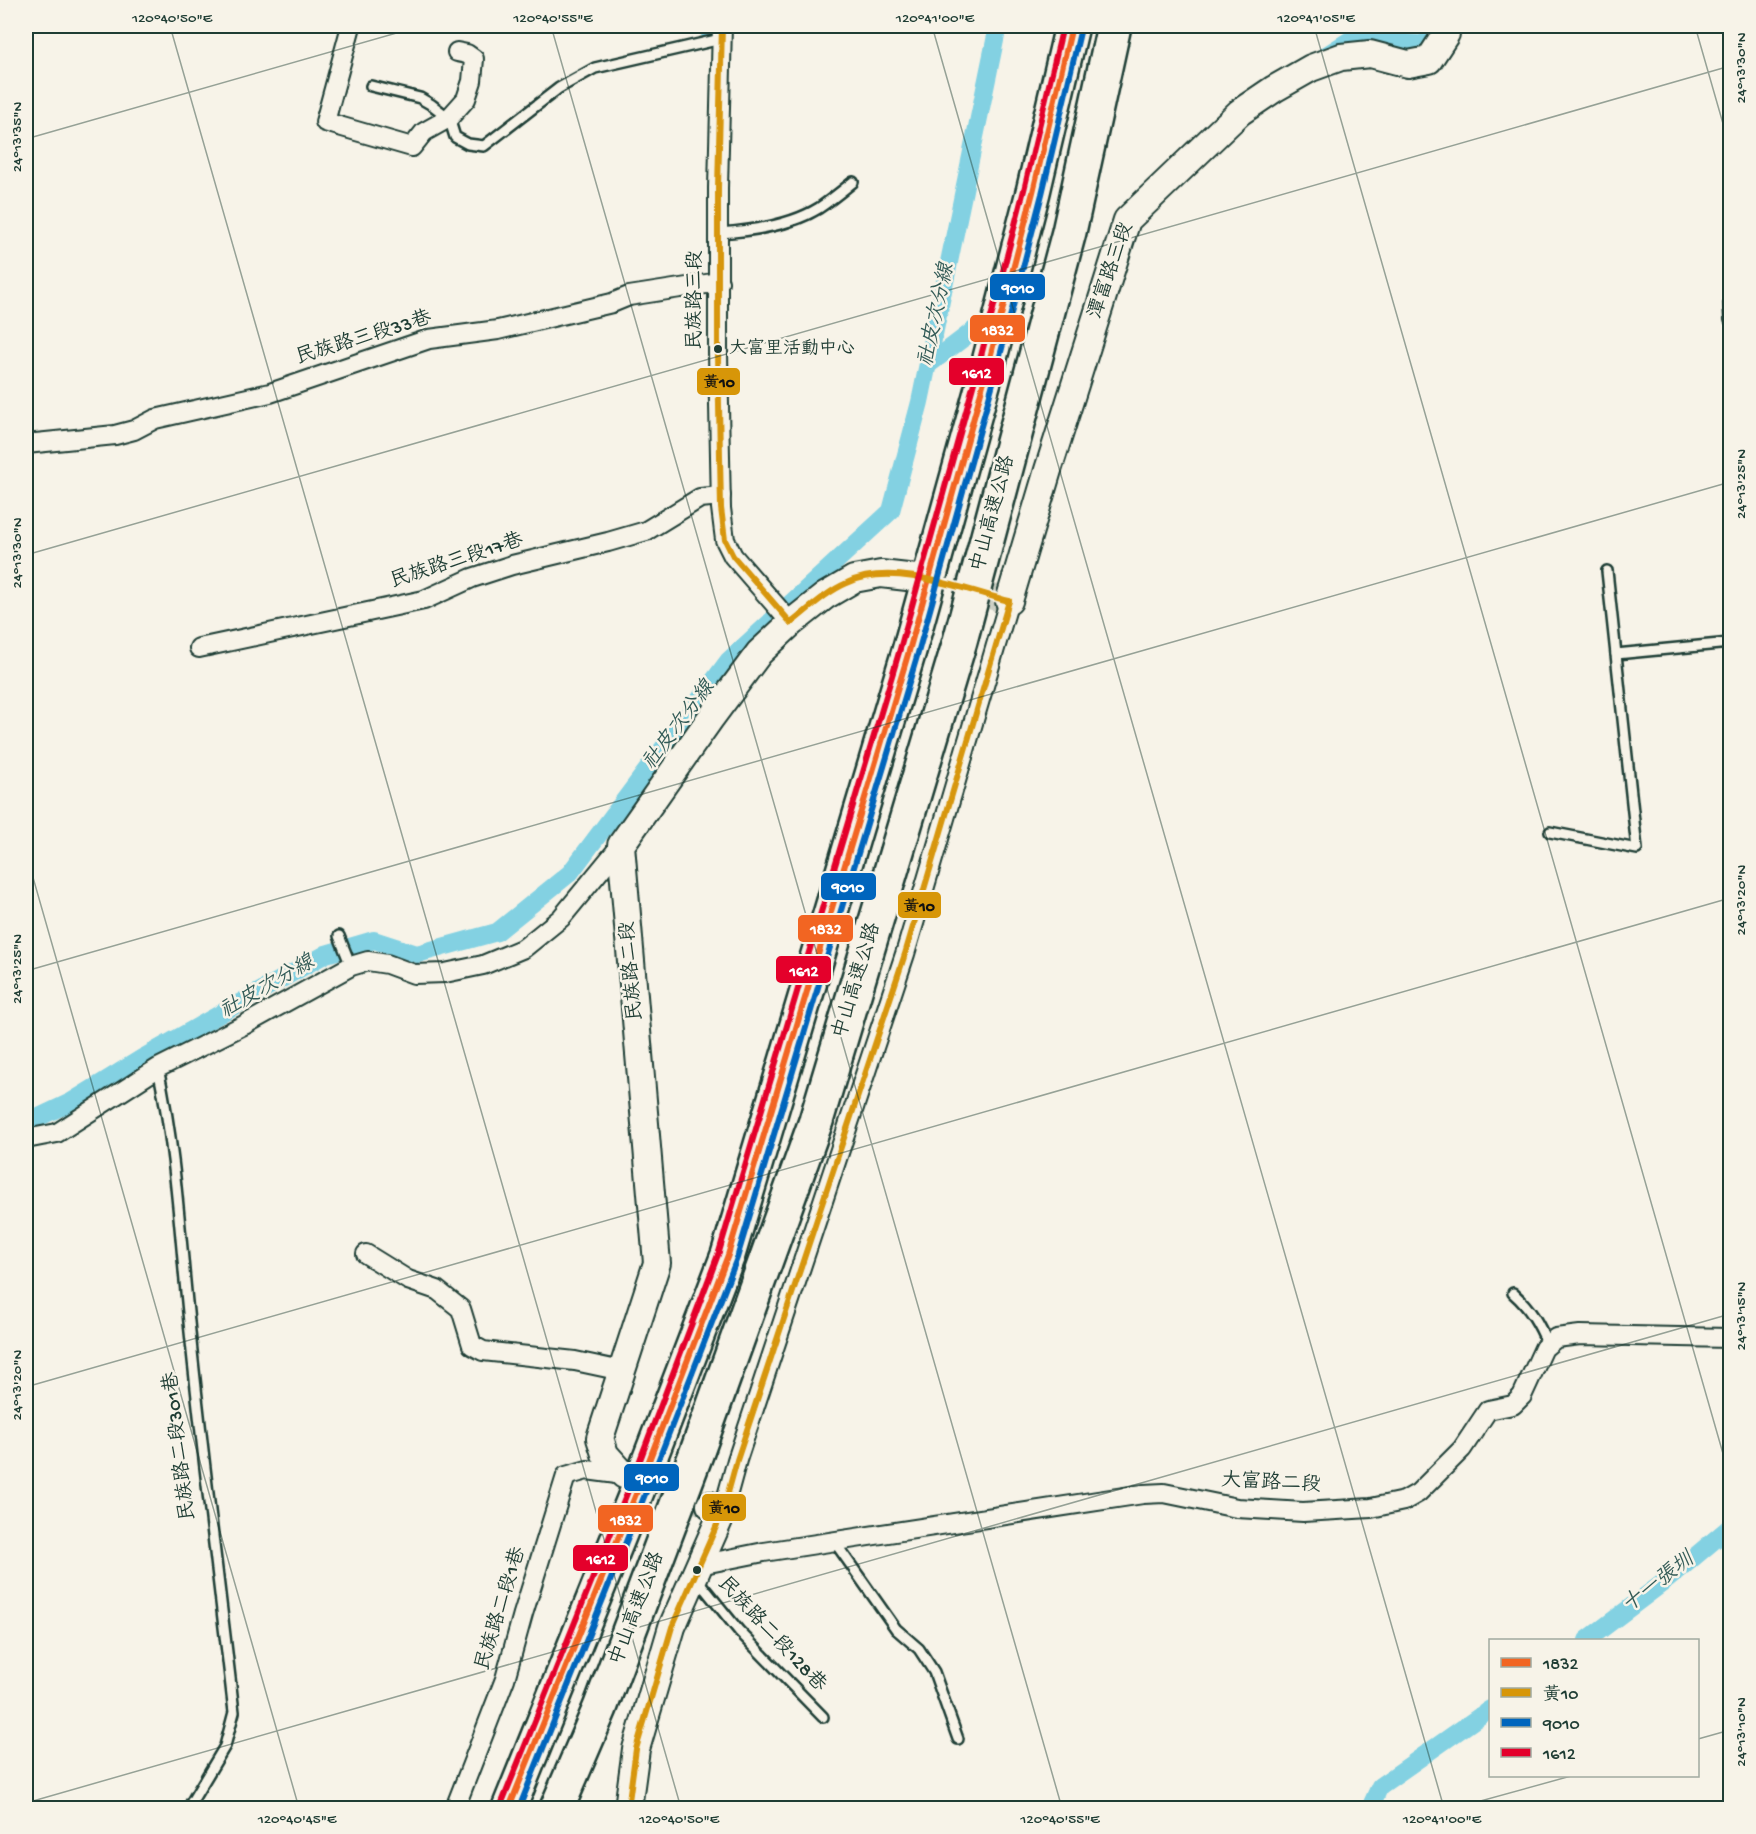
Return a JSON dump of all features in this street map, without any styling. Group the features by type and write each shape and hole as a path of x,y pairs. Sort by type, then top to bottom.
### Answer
{"highway":[{"path":"509,1809 640,1484 728,1255 909,651 984,381 1033,192 1072,26"},
{"name":"中山高速公路","path":"557,1809 600,1708 698,1449 816,1121 963,630 1069,232 1114,26"}],"street":[{"path":"351,26 325,122 412,147 424,132 449,118 466,99 474,59 467,54 457,52"},
{"name":"潭富路三段","path":"1009,601 1051,458 1126,220 1240,112 1274,89 1311,68 1341,57 1370,54 1408,64 1429,60 1446,33 1446,26"},
{"name":"民族路三段","path":"722,32 718,353 721,496 725,540 733,556 789,620"},
{"name":"民族路三段33巷","path":"26,444 115,435 134,430 155,419 270,393 429,339 498,330 629,297 719,282"},
{"name":"民族路三段17巷","path":"198,648 424,600 472,578 512,565 646,531 700,498 721,496"},
{"path":"26,1139 57,1133 158,1068 254,1019 349,963 368,961 387,964 414,974 445,973 483,965 524,948 561,918 621,845 759,653 789,620 854,579 881,574 916,578"},
{"path":"628,1809 636,1749 672,1627 697,1570 716,1508 737,1460 905,954 1009,601"},
{"name":"民族路二段","path":"600,1437 657,1263 621,845"},
{"path":"366,1254 408,1280 436,1290 461,1310 472,1345 483,1352 575,1361 622,1371"},
{"path":"1548,1345 1556,1338 1580,1335 1731,1338"},
{"name":"大富路二段","path":"697,1570 834,1541 1143,1494 1164,1493 1236,1508 1303,1512 1371,1508 1404,1501 1418,1493 1461,1449 1488,1410 1513,1405 1522,1396 1544,1348 1548,1345"},
{"path":"600,1437 587,1470 624,1474"},
{"path":"600,1437 605,1454 624,1474"},
{"name":"民族路二段1巷","path":"455,1809 505,1679 566,1476 587,1470"}],"lane":[{"path":"371,86 420,98 449,118 454,136 468,144 484,146 559,88 595,69 722,32"},
{"path":"718,233 750,231 799,218 818,208 853,182"},
{"path":"1729,302 1731,320"},
{"path":"1550,832 1636,849 1607,571"},
{"path":"1616,654 1731,643"},
{"path":"339,936 349,963"},
{"name":"民族路二段301巷","path":"158,1068 166,1107 180,1213 189,1321 234,1712 225,1746 188,1809"},
{"path":"1514,1293 1539,1322 1548,1345"},
{"path":"834,1541 896,1629 919,1649 934,1671 958,1739"},
{"name":"民族路二段128巷","path":"697,1570 739,1631 823,1717"}],"waterway":[{"path":"709,31 710,26"},
{"name":"社皮次分線","path":"26,1116 35,1119 71,1102 144,1057 326,954 374,940 417,954 497,932 570,873 729,660 891,511 920,402 998,26"},
{"path":"1323,57 1353,38 1427,45 1430,26"},
{"path":"928,365 974,330"},
{"name":"十一張圳","path":"1588,1639 1668,1579 1730,1527"},
{"name":"十一張圳","path":"1370,1808 1380,1786 1489,1710"}],"tunnel":[{"path":"916,578 1009,601"},
{"path":"624,1475 710,1505"}],"transit line":[{"name":"黃10","path":"722,26 718,188 721,508 725,540 733,556 791,623"},
{"name":"1612","path":"501,1805 632,1481 719,1252 900,649 975,379 1024,190 1063,26"},
{"name":"1832","path":"509,1808 640,1484 728,1255 909,651 984,381 1033,192 1072,26"},
{"name":"9010","path":"519,1808 737,1258 918,653 993,383 1042,194 1081,28"},
{"name":"黃10","path":"791,623 839,587 865,577 885,575 928,579 1009,601"},
{"name":"黃10","path":"628,1808 636,1749 672,1627 723,1511 737,1460 905,954 1009,601"}],"place":[{"name":"大富里活動中心","path":"718,349"}]}
